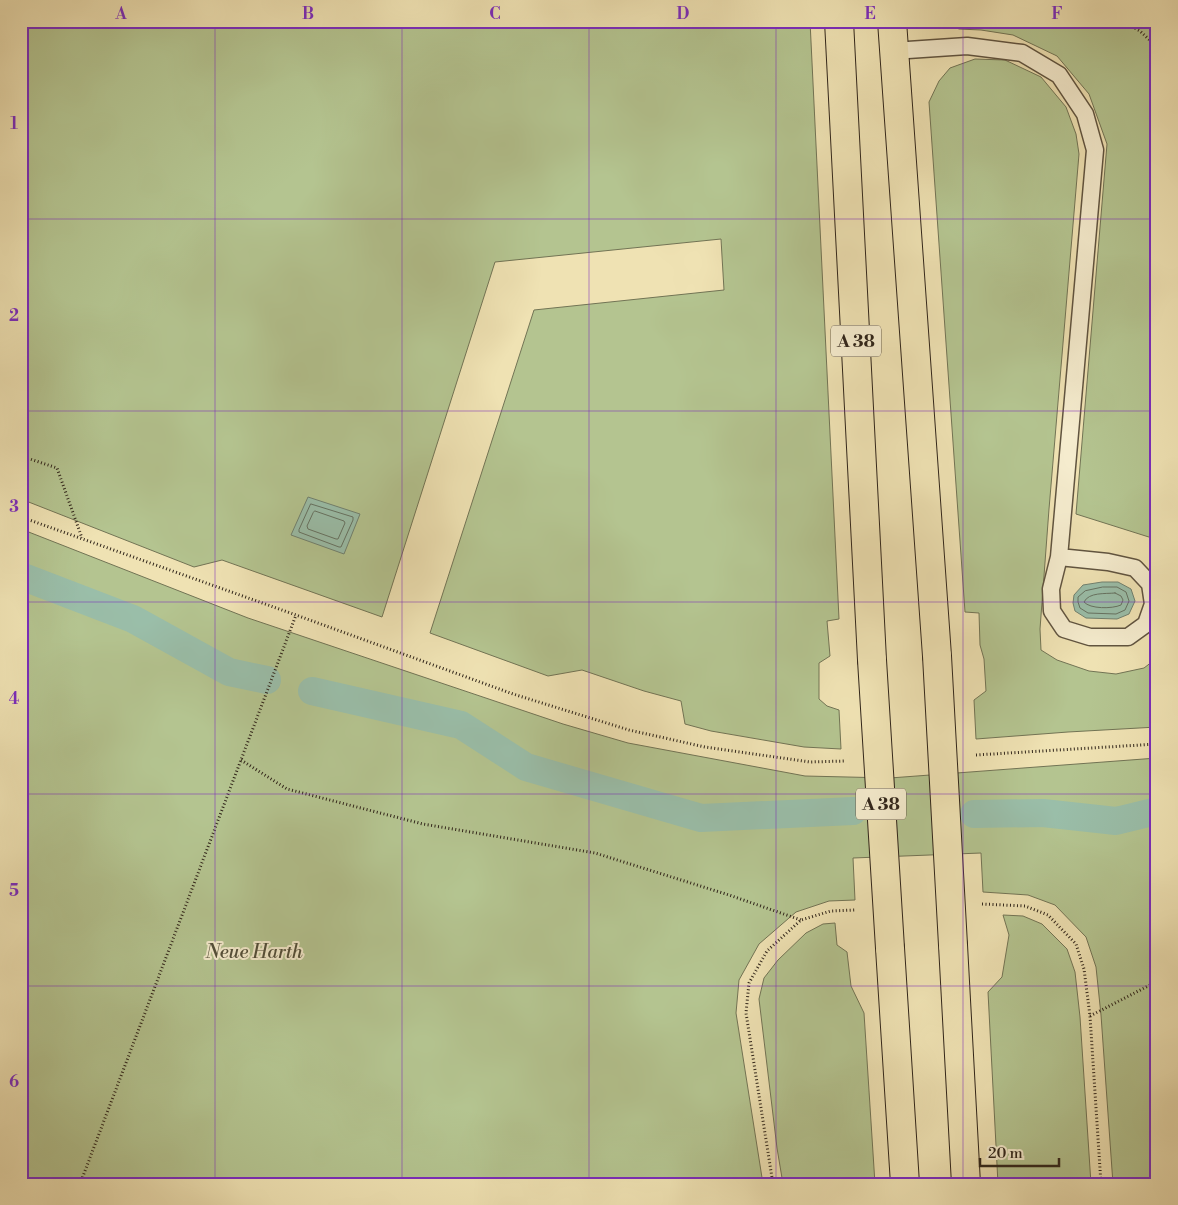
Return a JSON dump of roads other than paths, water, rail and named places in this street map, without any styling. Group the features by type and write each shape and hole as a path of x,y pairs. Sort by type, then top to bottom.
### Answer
{"highway":[{"name":"A 38","path":"839,21 872,660 905,1184"},
{"path":"892,21 936,656 966,1184"}],"lane":[{"path":"893,51 967,46 1022,53 1058,75 1085,114 1094,150 1059,557 1051,588 1052,611 1064,629 1090,637 1128,636 1146,624 1152,604 1150,584 1135,568 1108,562 1059,557"}],"water":[{"path":"308,497 360,514 344,554 291,535"},
{"path":"1118,582 1131,589 1135,601 1129,614 1117,619 1086,618 1075,611 1074,595 1083,585"}],"waterway":[{"path":"21,576 133,619 229,672 267,680"},
{"path":"312,691 461,725 526,767 701,818 853,811"},
{"path":"974,814 1043,813 1116,821 1157,811"}],"park label":[{"name":"Neue Harth","path":"254,952"}]}
